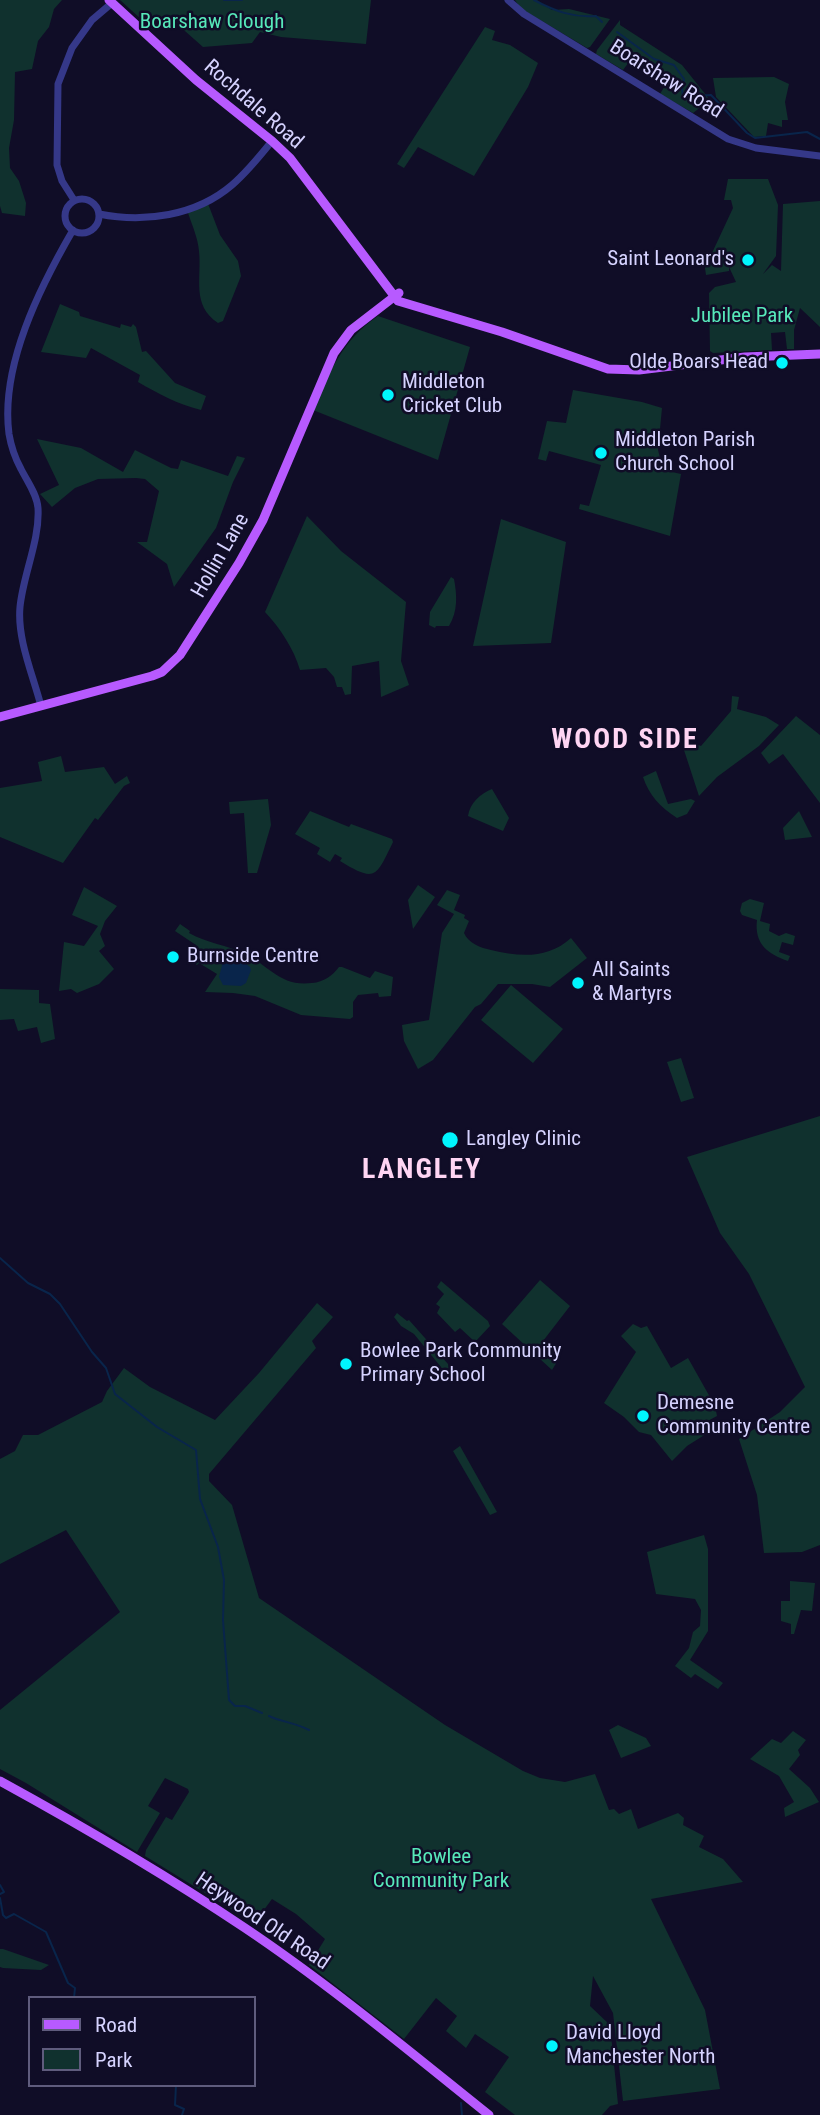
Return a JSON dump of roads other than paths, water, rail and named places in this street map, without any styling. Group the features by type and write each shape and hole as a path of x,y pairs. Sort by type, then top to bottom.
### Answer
{"main road":[{"name":"Rochdale Road","path":"110,1 196,80 272,141 301,170 399,298"},
{"name":"Hollin Lane","path":"0,717 152,676 162,672 180,655 263,520 334,353 351,330 399,298"},
{"path":"399,298 608,369 646,369 733,358 820,354"},
{"name":"Heywood Old Road","path":"0,1781 100,1836 245,1928 362,2013 489,2115"}],"street":[{"name":"Boarshaw Road","path":"508,0 524,14 729,139 756,148 820,156"},
{"path":"74,200 62,181 57,165 58,84 72,48 110,1"},
{"path":"99,214 93,229 83,233 73,230 65,217 67,207 74,200 80,199 90,201 99,214 113,217 156,217 191,208 230,187 272,141"},
{"path":"41,706 20,621 24,583 37,526 38,504 12,447 6,414 7,390 18,341 31,309 73,230"}],"water":[{"path":"225,954 233,954 250,967 246,983 241,986 223,985 219,977"}],"waterway":[{"path":"224,0 242,0"},
{"path":"534,0 564,13 596,16 602,22"},
{"path":"617,32 654,59 674,65 684,79 683,97 711,95 755,138 807,132 820,139"},
{"path":"0,1258 28,1283 50,1294 60,1304 106,1368 115,1394 157,1427 196,1450 200,1499 218,1547 224,1580 223,1620 229,1700 235,1706 245,1706 262,1713"},
{"path":"269,1716 309,1730"},
{"path":"0,1885 4,1892 0,1894"},
{"path":"0,1898 6,1918 14,1914 46,1932 68,1983 75,1988 74,1996"},
{"path":"176,2087 175,2105 184,2109 182,2115"},
{"path":"461,2103 462,2115"}],"place":[{"name":"Saint Leonard's","path":"748,260"},
{"name":"Olde Boars Head","path":"782,363"},
{"name":"Middleton Cricket Club","path":"388,395"},
{"name":"Middleton Parish Church School","path":"601,453"},
{"name":"Burnside Centre","path":"173,957"},
{"name":"All Saints & Martyrs","path":"578,983"},
{"name":"Langley Clinic","path":"450,1140"},
{"name":"Bowlee Park Community Primary School","path":"346,1364"},
{"name":"Demesne Community Centre","path":"643,1416"},
{"name":"David Lloyd Manchester North","path":"552,2046"}],"district":[{"name":"WOOD SIDE","path":"625,741"},
{"name":"LANGLEY","path":"422,1171"}],"park label":[{"name":"Boarshaw Clough","path":"212,23"},
{"name":"Jubilee Park","path":"742,317"},
{"name":"Bowlee Community Park","path":"441,1870"}]}
